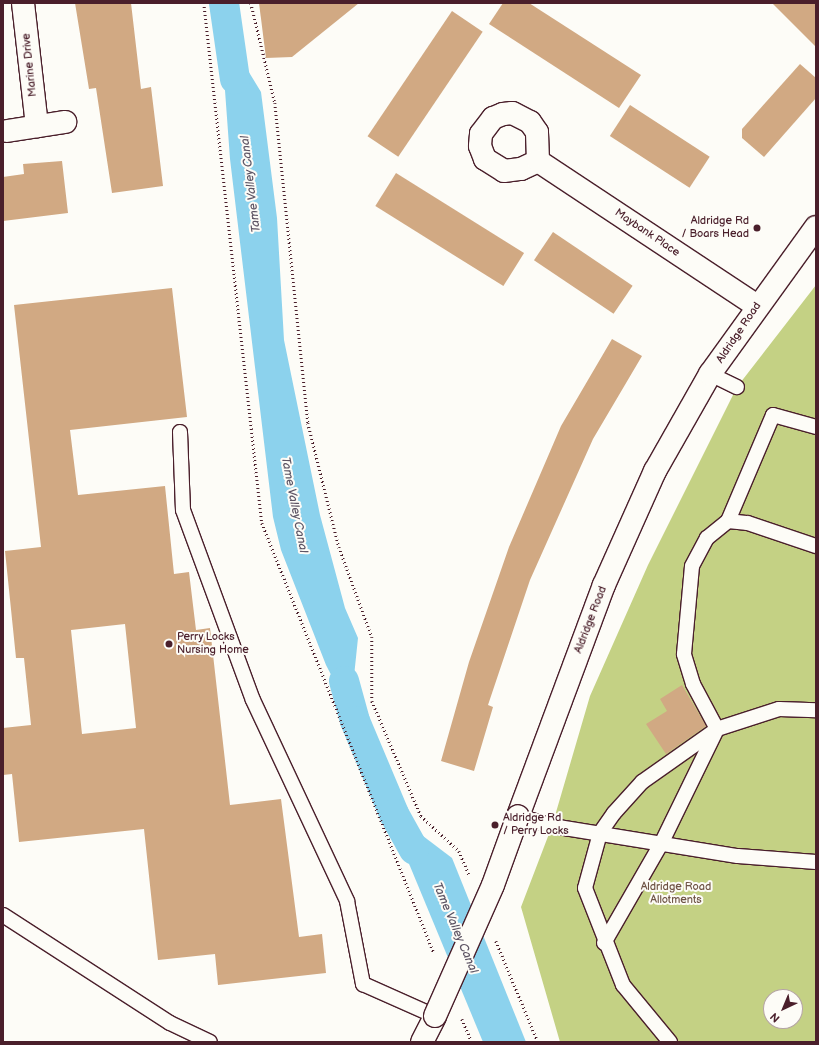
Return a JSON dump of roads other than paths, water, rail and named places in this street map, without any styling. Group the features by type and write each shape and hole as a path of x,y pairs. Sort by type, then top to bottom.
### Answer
{"street":[{"name":"Marine Drive","path":"23,3 37,126"},
{"path":"7,131 65,122"},
{"name":"Maybank Place","path":"538,161 757,306"},
{"name":"Aldridge Road","path":"422,1042 493,885 604,585 655,471 710,374 757,306 816,227"}],"lane":[{"path":"710,374 737,387"},
{"path":"717,729 692,684 684,654 692,566 707,538 728,521 773,415 816,427"},
{"path":"180,432 183,510 253,700 348,901 363,984 435,1016"},
{"path":"728,521 748,523 816,546"},
{"path":"670,1042 623,985 604,944 585,888 600,833 642,782 717,729 779,710 816,710"},
{"path":"604,944 662,842 717,729"},
{"path":"518,816 600,833 662,842 738,856 816,862"},
{"path":"3,915 170,1023 210,1042"}],"water":[{"path":"228,38 261,92 277,218 284,340 320,515 345,608 358,638 353,686 355,721 326,665 281,550 273,517 230,159 223,63"},
{"path":"394,814 452,858 526,1042 483,1042 395,830"}],"waterway":[{"name":"Tame Valley Canal","path":"224,3 235,79"},
{"name":"Tame Valley Canal","path":"344,681 355,721 394,814 414,850"}],"place":[{"name":"Aldridge Rd / Boars Head","path":"757,228"},
{"name":"Perry Locks Nursing Home","path":"169,644"},
{"name":"Aldridge Rd / Perry Locks","path":"495,825"}],"park label":[{"name":"Aldridge Road Allotments","path":"676,894"}]}
